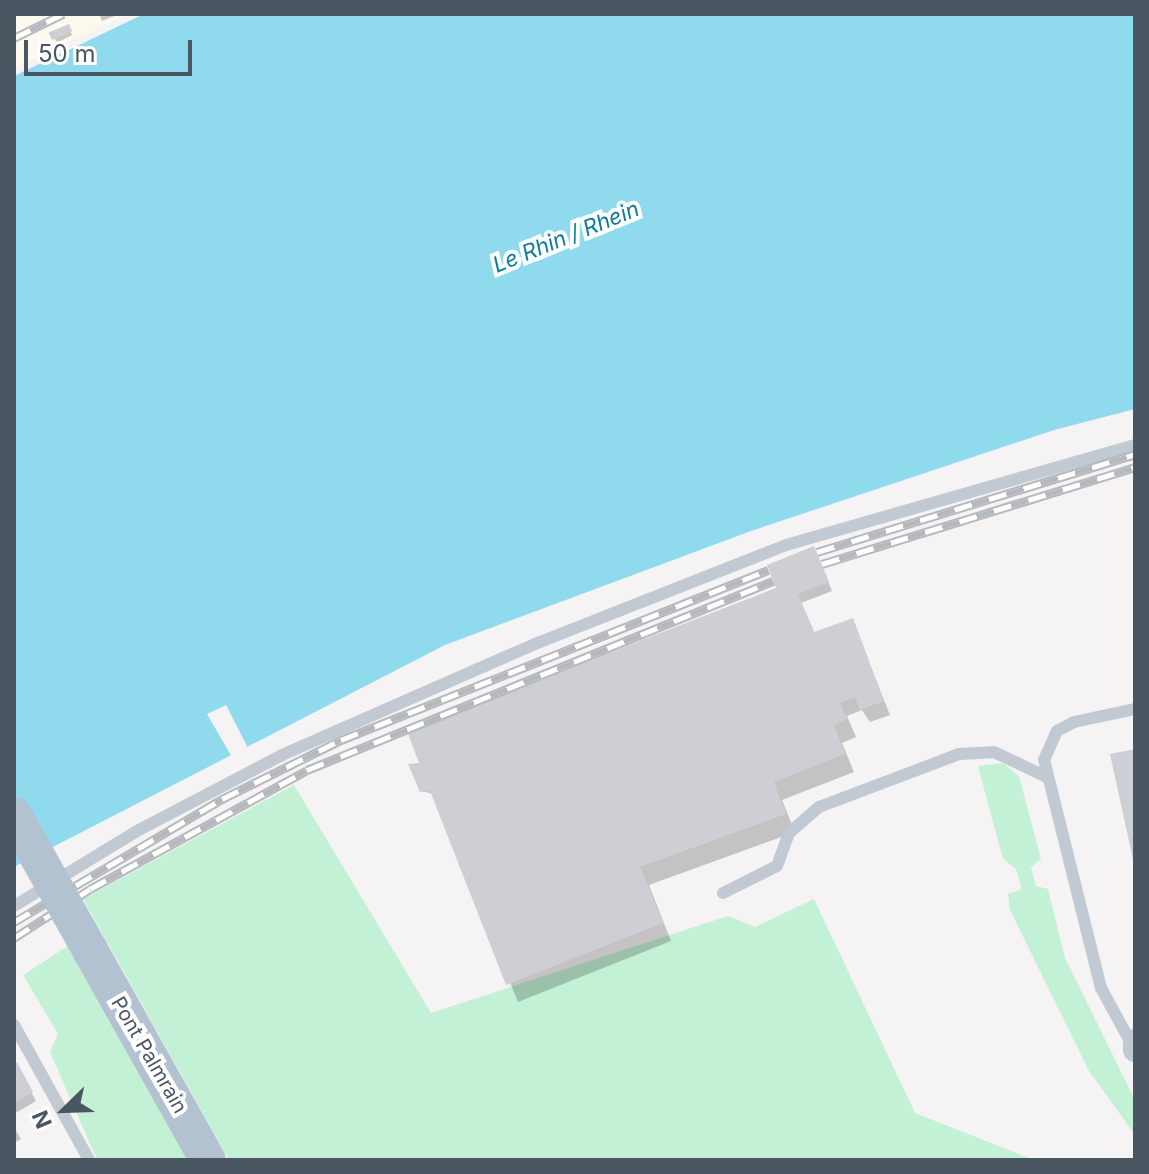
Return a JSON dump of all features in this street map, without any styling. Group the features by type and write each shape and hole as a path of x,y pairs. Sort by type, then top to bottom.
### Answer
{"main road":[{"name":"Pont Palmrain","path":"14,815 208,1160"}],"lane":[{"path":"14,906 135,832 282,755 540,642 786,545 1135,445"},
{"path":"1134,1045 1101,988 1044,760 1057,731 1074,722 1135,709"},
{"path":"723,893 777,866 789,833 811,812 959,754 994,752 1047,777"},
{"path":"14,1025 89,1160"}],"shaded area":[{"path":"14,14 128,14 14,68"}],"green space":[{"path":"1003,763 1019,776 1041,859 1031,867 1036,886 1048,889 1065,958 1135,1100 1135,1135 1089,1071 1010,910 1008,894 1022,889 1016,869 1003,859 978,766"},
{"path":"294,785 431,1013 728,916 755,927 814,899 915,1113 1034,1160 229,1160 83,899"},
{"path":"68,946 188,1160 97,1160 50,1052 58,1034 23,975"}],"water":[{"name":"Le Rhin / Rhein","path":"144,14 1135,14 1135,409 1054,430 751,531 445,645 14,867 14,76"}],"pier":[{"path":"226,705 249,750 233,759 207,714"}],"building":[{"path":"69,24 72,31 52,40 49,33"},
{"path":"814,546 829,582 798,594 814,632 853,618 884,701 860,710 855,697 840,703 847,719 834,725 845,754 774,782 786,814 640,867 663,923 506,985 430,791 420,792 408,764 419,763 407,731 776,588 767,565"},
{"path":"1135,749 1135,864 1134,864 1110,754"},
{"path":"17,1062 33,1092 14,1103 14,1064"}],"railway":[{"path":"14,38 63,14"},
{"path":"817,552 1135,454"},
{"path":"822,564 1135,467"},
{"path":"14,922 222,799 341,740 768,570"},
{"path":"14,938 90,889 307,770 773,581"}]}
